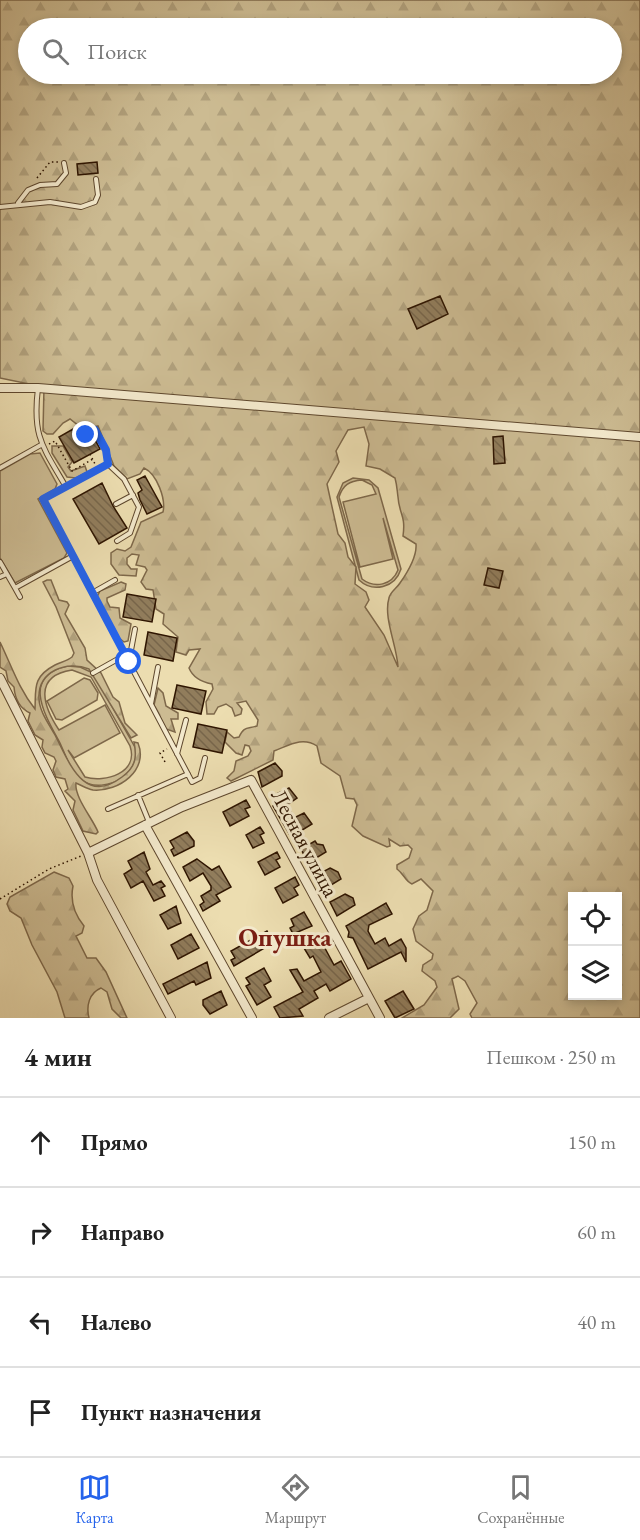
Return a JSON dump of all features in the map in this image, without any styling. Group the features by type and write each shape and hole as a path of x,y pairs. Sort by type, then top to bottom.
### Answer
{"street":[{"path":"0,388 38,388 640,437"},
{"path":"0,678 88,853 97,880 171,1018"},
{"name":"Лесная улица","path":"147,824 251,780 380,1018"},
{"path":"88,853 147,824 252,1018"},
{"path":"328,1018 369,998"}],"lane":[{"path":"9,206 21,202 28,190 40,185 57,184 66,173 64,163"},
{"path":"0,207 50,202 81,207 95,202 98,195 96,179"},
{"path":"38,388 35,410 42,446 66,487"},
{"path":"86,435 95,430 106,450 108,464 124,479 139,507 130,533 117,541"},
{"path":"0,468 42,446"},
{"path":"108,464 43,499 192,782 200,778 205,758"},
{"path":"116,504 133,495"},
{"path":"15,588 72,556"},
{"path":"0,562 20,597"},
{"path":"0,577 7,574"},
{"path":"92,593 115,580"},
{"path":"129,662 135,629"},
{"path":"93,673 125,655"},
{"path":"151,704 158,667"},
{"path":"177,754 186,720"},
{"path":"108,809 188,774"},
{"path":"138,795 147,824"}],"path":[{"path":"28,190 50,162 64,163"},
{"path":"42,446 55,441 72,471 93,459"},
{"path":"90,454 98,469"},
{"path":"165,762 160,753 173,746"},
{"path":"0,899 49,869 88,853"}],"green space":[{"path":"0,0 640,0 640,1018 472,1018 470,1014 477,1003 465,981 458,976 452,979 459,1009 450,1018 402,1018 424,1005 437,987 435,981 422,971 423,965 432,959 433,954 416,941 413,929 419,916 427,910 433,891 421,879 410,883 397,869 397,865 409,858 412,849 408,845 400,846 389,839 390,846 387,847 363,836 352,826 357,805 354,799 346,798 340,776 321,763 317,746 311,743 295,743 274,751 273,760 231,781 227,778 234,771 236,761 248,756 251,751 249,746 245,745 242,755 236,753 225,742 227,732 234,738 239,737 244,729 257,726 258,720 246,701 237,703 242,709 241,714 235,716 232,708 226,704 218,707 214,714 207,714 206,702 213,689 212,684 198,679 189,668 200,649 189,650 186,655 176,652 178,637 163,624 164,614 156,609 153,590 146,589 141,582 147,570 145,567 136,565 139,555 132,554 127,558 127,564 131,569 137,569 136,576 119,575 111,564 111,553 117,549 125,551 131,547 141,522 163,512 163,500 157,481 144,468 140,474 127,479 114,466 98,426 84,430 70,419 53,434 43,431 44,387 0,378","holes":["364,427 369,444 366,466 380,469 395,478 404,523 403,536 416,544 411,564 389,598 389,623 398,667 384,635 365,607 369,600 366,592 355,584 356,567 348,557 345,543 338,534 327,484 339,462 336,451 348,430"]},
{"path":"52,446 63,446 72,462 68,467 71,471 85,466 87,472 76,478 67,477 52,453"},
{"path":"40,453 57,484 55,489 38,499 67,553 64,558 15,583 0,558 0,471 30,454"},
{"path":"353,478 369,480 378,488 401,569 394,581 389,584 377,587 359,580 337,497 343,483","holes":["362,480 372,485 376,494 343,502 360,567 393,559 383,518 398,570 392,579 378,585 362,579 339,497 342,489 353,481"]},
{"path":"51,580 59,600 69,605 65,614 85,648 87,660 101,673 113,697 119,702 125,723 137,735 131,738 89,669 63,667 55,670 43,681 39,698 42,713 72,768 88,784 109,785 127,773 134,761 134,742 138,743 139,762 135,770 122,783 103,790 93,790 76,783 78,795 98,832 96,834 83,831 73,810 75,801 65,791 68,789 65,779 56,777 53,770 56,761 54,757 45,753 42,747 43,740 35,735 28,721 30,713 18,703 14,687 8,681 6,671 0,667 0,642 20,686 35,709 37,684 42,674 72,657 74,653 56,607 43,582"},
{"path":"121,582 126,584 125,590 107,598 107,601 110,607 119,608 120,618 131,624 128,641 124,642 118,637 97,597 100,591"},
{"path":"67,666 80,667 93,673 136,749 135,761 131,768 118,780 102,785 90,784 80,779 71,767 44,710 41,698 40,688 44,679 53,671","holes":["72,670 91,677 130,746 130,763 118,774 110,777 85,777 68,750 74,758 120,733 105,705 59,730 46,702 47,685 60,673"]},
{"path":"84,678 90,680 98,693 97,700 62,720 56,719 47,701"},
{"path":"158,688 163,693 166,706 178,713 178,719 171,719 175,732 166,729 154,705"},
{"path":"54,872 69,878 73,886 74,907 84,926 82,933 76,936 87,958 96,958 106,972 127,1018 121,1018 112,1009 107,992 101,988 89,1000 89,1018 65,1018 57,992 32,945 21,918 10,911 7,904 10,897"}],"building":[{"path":"97,162 98,173 78,175 77,164"},
{"path":"440,296 448,314 417,329 408,309"},
{"path":"73,429 80,442 93,436 100,449 74,463 59,437"},
{"path":"503,436 505,463 494,464 493,437"},
{"path":"145,476 162,507 147,514 140,500 138,493 142,490 137,480"},
{"path":"102,483 127,528 99,544 73,499"},
{"path":"488,568 503,571 499,588 484,585"},
{"path":"127,594 156,599 152,622 123,617"},
{"path":"148,632 177,638 173,661 144,655"},
{"path":"177,685 206,691 201,714 172,708"},
{"path":"198,724 227,730 222,753 193,747"},
{"path":"275,763 282,771 282,776 262,787 258,772"},
{"path":"289,788 297,798 287,805 294,818 304,813 312,824 291,837 273,806 276,804 272,796"},
{"path":"246,800 250,807 245,809 249,816 230,826 223,812"},
{"path":"260,827 264,833 260,835 264,843 253,848 246,835"},
{"path":"187,832 194,841 194,846 174,856 171,850 174,848 170,841"},
{"path":"315,841 323,845 326,852 308,863 301,849"},
{"path":"144,852 150,869 146,872 153,885 161,881 165,886 161,888 165,896 154,901 143,881 131,888 124,874 132,869 128,861"},
{"path":"277,852 280,858 276,860 280,867 265,875 258,862"},
{"path":"197,859 212,870 219,866 231,887 216,895 220,901 203,911 200,905 204,902 201,896 211,890 211,886 203,873 190,881 183,867"},
{"path":"330,868 338,872 341,879 323,890 315,876"},
{"path":"295,877 299,885 294,888 298,895 283,903 275,888"},
{"path":"345,894 353,898 355,905 337,916 330,902"},
{"path":"386,903 392,914 369,925 368,931 375,944 385,938 389,946 401,939 406,948 406,962 401,952 368,969 353,938 348,937 349,932 346,926"},
{"path":"176,906 181,923 168,929 160,915"},
{"path":"304,912 312,926 293,934 290,928 294,926 291,919"},
{"path":"267,931 271,939 266,941 268,946 234,966 231,960 235,958 231,951"},
{"path":"191,934 199,948 178,959 171,945"},
{"path":"320,939 334,965 341,961 351,979 330,991 326,984 314,991 318,998 299,1009 303,1016 280,1018 274,1007 303,992 290,970 297,969 304,981 321,972 313,956 310,958 304,948"},
{"path":"207,962 211,978 196,985 194,981 168,994 163,984"},
{"path":"264,968 271,981 264,985 271,997 257,1005 246,986 250,984 246,978"},
{"path":"221,991 227,1005 210,1014 203,1005 203,1000"},
{"path":"403,991 414,1009 395,1018 385,1001"}],"district":[{"name":"Опушка","path":"285,937"}],"route":[{"path":"86,435 95,430 106,450 108,464 43,499 129,662"}]}
